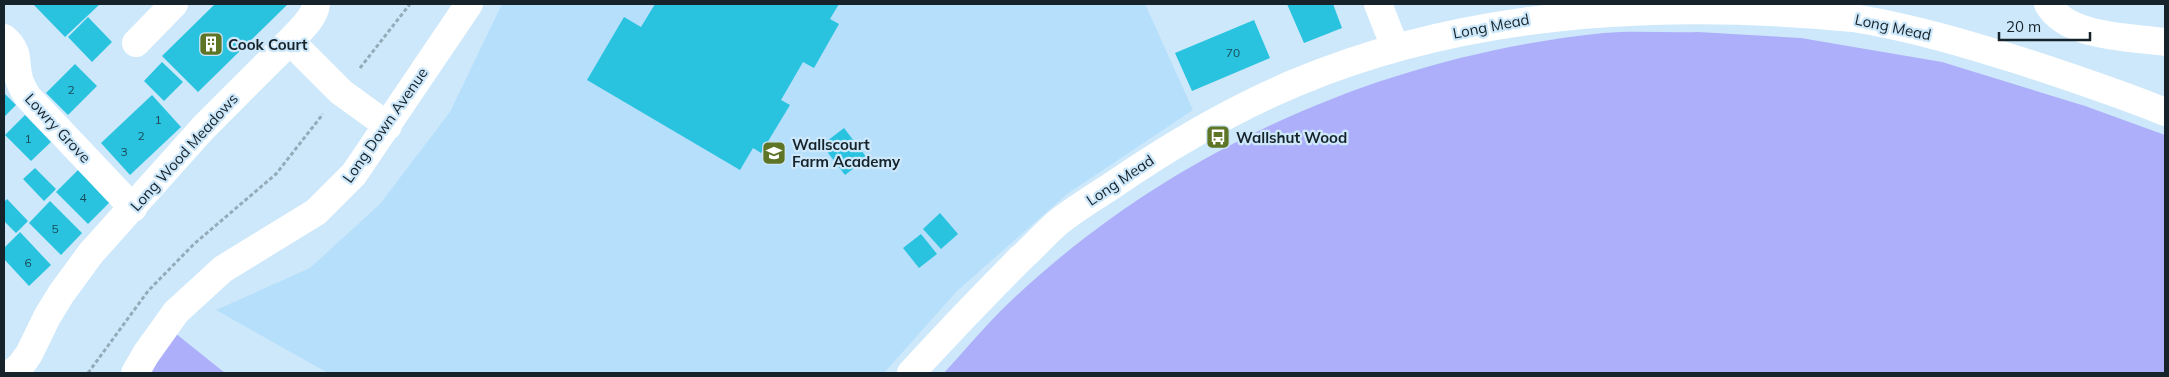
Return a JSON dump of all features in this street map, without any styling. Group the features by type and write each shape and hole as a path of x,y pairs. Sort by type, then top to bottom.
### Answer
{"street":[{"path":"136,43 174,4"},
{"name":"Long Down Avenue","path":"135,373 176,312 223,269 316,212 354,174 469,4"},
{"path":"1378,4 1395,47"},
{"name":"Long Mead","path":"910,373 973,305 1060,221 1148,161 1224,118 1294,83 1395,47 1477,27 1527,18 1618,8 1686,4 1786,10 1855,18 1986,50 2117,92 2165,112"},
{"path":"2048,4 2062,19 2083,30 2165,42"},
{"name":"Long Wood Meadows","path":"12,373 29,354 47,317 61,294 91,253 204,127 290,41 317,9"},
{"name":"Lowry Grove","path":"4,38 15,50 18,60 18,77 28,97 133,208"},
{"path":"290,41 341,92 388,126"}],"path":[{"path":"88,373 148,290 194,244 276,174 410,4"}],"shaded area":[{"name":"Wallscourt Farm Academy","path":"502,4 1145,4 1193,110 1067,194 957,291 884,373 328,373 216,310 310,268 380,204 450,112"},
{"path":"1616,32 1698,32 1801,38 1942,62 2085,106 2165,135 2165,373 944,373 1014,298 1076,244 1143,196 1214,154 1287,118 1364,87 1442,63 1523,45"},
{"path":"175,333 225,373 145,373"}],"building":[{"path":"33,4 100,4 65,37"},
{"name":"Cook Court","path":"215,4 288,4 198,92 162,56"},
{"path":"655,4 839,4 830,19 839,24 814,68 803,62 781,100 790,105 761,153 753,148 740,170 587,80 624,17 641,27"},
{"path":"1287,4 1333,4 1342,28 1304,43"},
{"path":"88,17 112,42 92,62 68,37"},
{"path":"1254,20 1270,58 1192,91 1175,53"},
{"path":"162,62 183,82 164,101 144,81"},
{"path":"75,64 97,86 68,115 46,93"},
{"path":"4,93 16,105 4,117"},
{"path":"152,95 181,127 130,175 101,143"},
{"path":"25,115 51,142 31,161 5,135"},
{"path":"844,128 867,158 845,175 822,145"},
{"path":"35,168 56,189 44,201 23,179"},
{"path":"78,170 110,202 88,224 56,192"},
{"path":"7,199 28,221 16,233 4,221 4,202"},
{"path":"50,201 82,233 61,255 29,223"},
{"path":"940,213 958,234 941,249 923,229"},
{"path":"20,232 51,265 29,286 4,259 4,248"},
{"path":"921,234 937,254 919,268 903,248"}],"place":[{"name":"Cook Court","path":"211,44"},
{"name":"Wallshut Wood","path":"1218,137"},
{"name":"Wallscourt Farm Academy","path":"774,153"}]}
